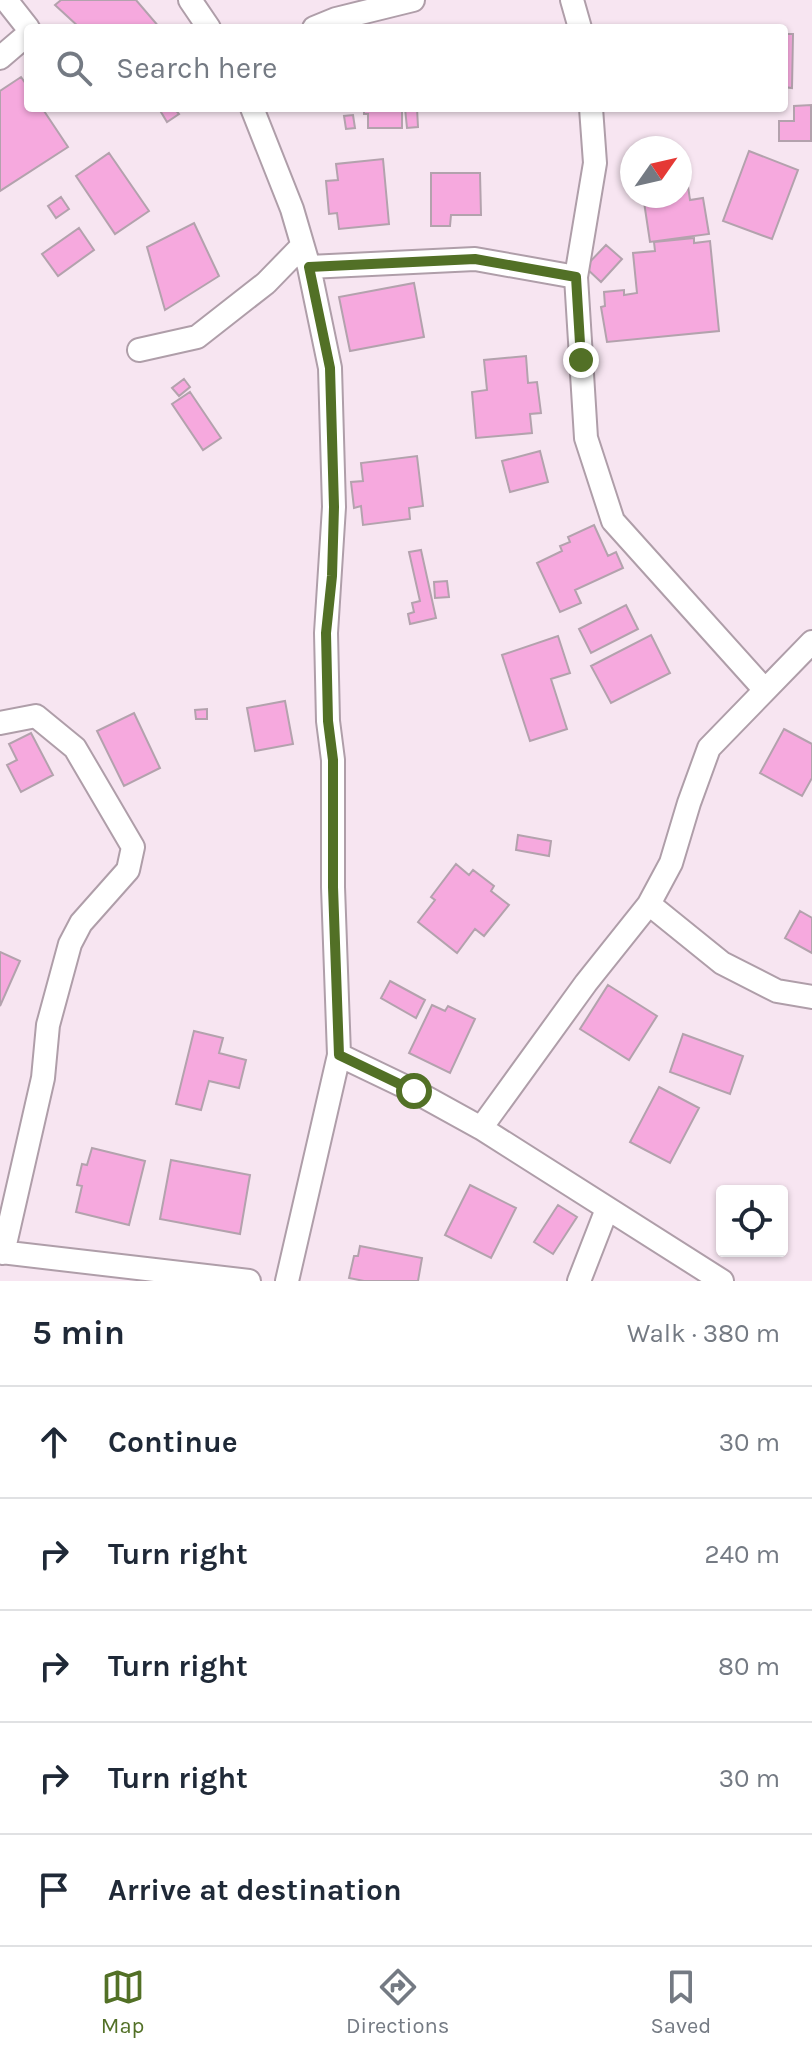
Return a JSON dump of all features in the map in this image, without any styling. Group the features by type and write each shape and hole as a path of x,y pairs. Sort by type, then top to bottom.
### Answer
{"street":[{"path":"6,0 24,25"},
{"path":"190,0 206,24"},
{"path":"324,24 413,0"},
{"path":"572,0 579,24"},
{"path":"0,58 24,35"},
{"path":"254,112 292,209 306,257 330,368 334,507 326,633 328,721 333,760 333,887 339,1055 287,1281"},
{"path":"591,112 595,163 576,277 586,438 613,521 764,689"},
{"path":"139,350 197,337 266,283 306,257 475,259 576,277"},
{"path":"481,1128 586,983 649,904 671,863 709,748 812,642"},
{"path":"0,723 36,716 75,748 133,847 128,870 81,923 70,944 48,1025 43,1078 2,1252 249,1281"},
{"path":"649,904 722,963 777,991 812,997"},
{"path":"339,1055 481,1128 722,1281"},
{"path":"579,1281 607,1209"}],"building":[{"path":"61,0 136,0 157,24 76,24 55,5"},
{"path":"788,34 793,34 792,88 788,88"},
{"path":"21,77 24,81 24,112 45,112 68,147 0,191 0,91"},
{"path":"811,105 811,141 779,141 779,121 794,121 794,106"},
{"path":"161,112 179,114 167,122"},
{"path":"402,112 402,128 368,128 368,114 364,114"},
{"path":"405,112 417,112 418,127 407,128"},
{"path":"353,115 355,128 346,129 344,116"},
{"path":"749,151 798,170 772,239 723,221"},
{"path":"109,153 149,211 115,234 76,176"},
{"path":"383,159 389,224 339,229 337,213 329,214 326,181 338,180 336,164"},
{"path":"431,173 480,173 481,215 451,215 450,226 431,226"},
{"path":"61,197 69,209 56,218 48,206"},
{"path":"703,198 709,234 650,242 645,208 692,208 692,200"},
{"path":"194,223 219,276 165,310 147,247"},
{"path":"79,228 94,250 58,276 42,254"},
{"path":"694,238 694,243 710,241 719,331 607,342 601,307 605,306 604,292 624,290 624,295 637,293 633,253 655,251 654,242"},
{"path":"606,245 622,259 601,282 585,267"},
{"path":"414,283 424,337 350,351 339,297"},
{"path":"526,356 528,383 537,382 541,413 530,414 532,433 476,438 472,392 487,390 484,360"},
{"path":"184,379 190,387 179,396 172,388"},
{"path":"190,392 221,438 203,450 172,404"},
{"path":"540,451 548,482 510,492 502,461"},
{"path":"417,456 423,506 409,508 410,519 363,525 361,506 354,508 351,482 363,481 361,463"},
{"path":"594,525 608,556 616,552 623,568 575,590 581,603 560,612 537,563 562,551 560,546 570,542 568,537"},
{"path":"421,550 436,618 410,624 408,614 414,612 412,603 420,601 409,552"},
{"path":"447,581 449,597 435,598 434,582"},
{"path":"626,605 638,629 591,653 579,629"},
{"path":"651,635 670,673 611,703 591,666"},
{"path":"558,636 570,673 551,679 567,729 530,741 502,655"},
{"path":"285,701 293,744 255,751 247,708"},
{"path":"207,709 207,719 196,719 195,710"},
{"path":"134,713 160,768 124,786 97,731"},
{"path":"784,729 812,744 812,778 802,796 760,773"},
{"path":"31,733 53,775 21,792 7,765 17,760 9,744"},
{"path":"518,835 551,841 549,856 516,850"},
{"path":"456,864 469,875 473,870 494,886 491,891 509,905 484,936 475,929 457,953 418,922 435,900 431,897"},
{"path":"800,911 812,918 812,953 785,938"},
{"path":"0,952 20,961 0,1006"},
{"path":"390,981 425,1000 416,1018 381,998"},
{"path":"608,985 657,1016 629,1060 580,1029"},
{"path":"432,1005 445,1011 448,1006 475,1019 450,1073 409,1053"},
{"path":"194,1031 223,1038 219,1053 246,1060 239,1088 209,1081 201,1110 176,1104"},
{"path":"683,1034 743,1056 730,1094 670,1072"},
{"path":"659,1087 699,1108 670,1163 630,1142"},
{"path":"92,1148 145,1161 129,1225 76,1212 82,1186 77,1185 82,1164 87,1165"},
{"path":"171,1160 250,1175 240,1234 160,1219"},
{"path":"470,1185 516,1208 491,1258 445,1235"},
{"path":"558,1205 577,1217 553,1254 534,1242"},
{"path":"360,1246 422,1258 418,1281 349,1278 354,1256 358,1256"}],"route":[{"path":"414,1091 339,1055 333,887 333,760 328,721 326,633 334,507 330,368 309,267 475,259 576,277 581,360"}]}
